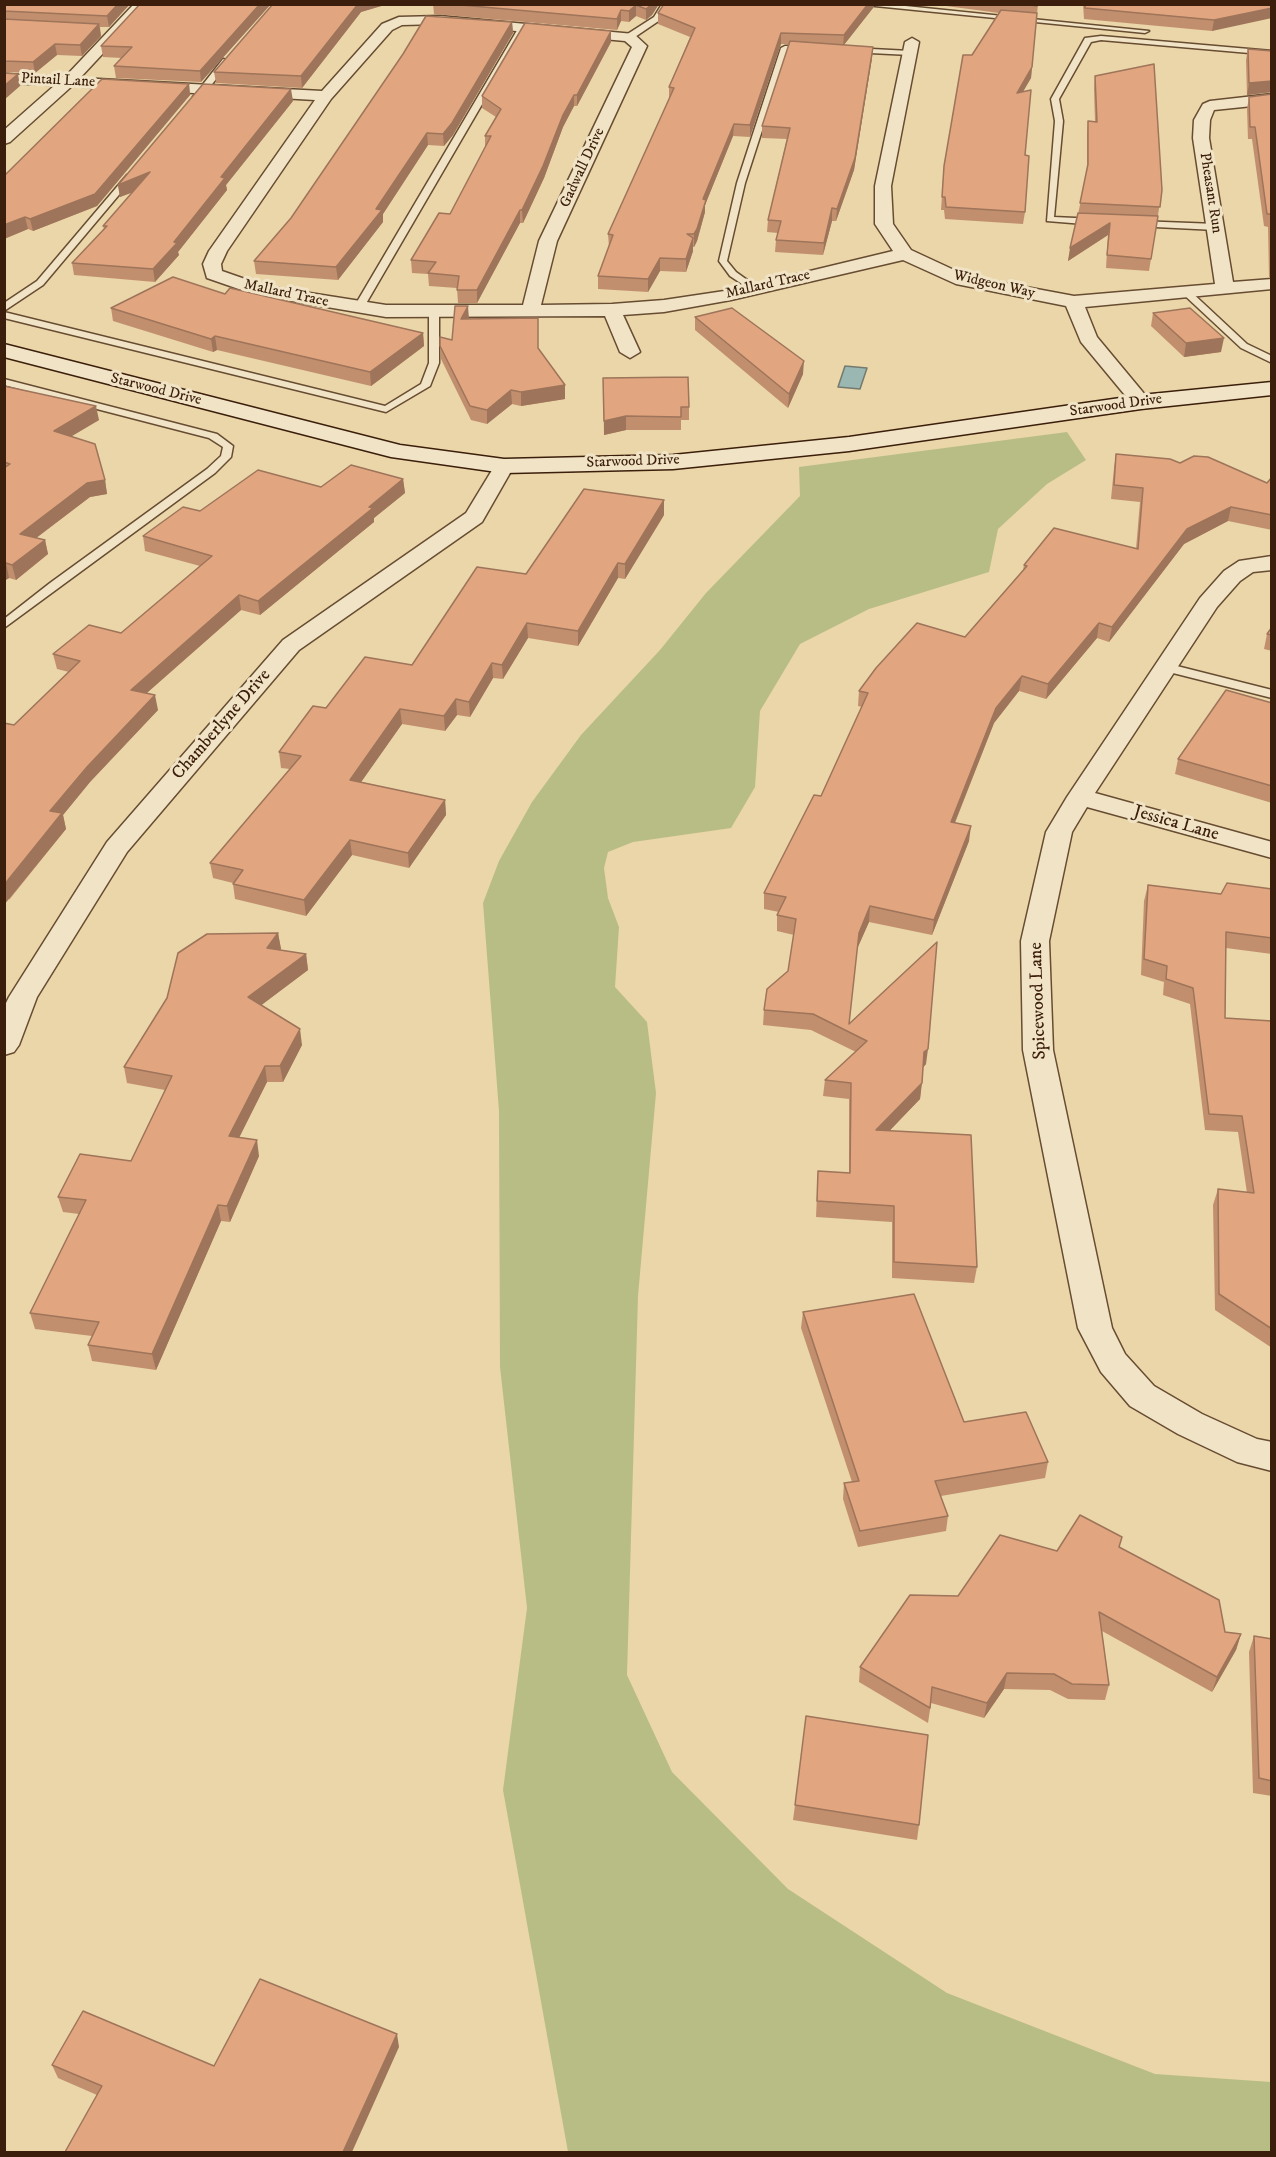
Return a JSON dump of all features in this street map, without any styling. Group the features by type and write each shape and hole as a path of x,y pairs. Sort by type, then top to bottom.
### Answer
{"street":[{"path":"4,139 69,81 111,32 142,4"},
{"name":"Mallard Trace","path":"629,37 419,18 399,21 387,27 326,96 218,251 212,264 213,274 262,291 386,311 531,308 612,310 664,306 754,289 905,254"},
{"name":"Gadwall Drive","path":"531,308 548,242 640,46 629,37"},
{"name":"Widgeon Way","path":"911,48 883,186 884,224 889,235 905,254 962,280 1074,302 1272,284"},
{"name":"Pintail Lane","path":"4,78 326,96"},
{"name":"Pheasant Run","path":"1225,287 1201,138 1202,120 1208,107 1215,104 1272,99"},
{"path":"1074,302 1088,338 1141,402"},
{"path":"612,310 630,352"},
{"name":"Starwood Drive","path":"4,350 399,452 504,465 673,462 849,444 1141,402 1272,388"},
{"name":"Chamberlyne Drive","path":"4,1045 23,998 116,848 291,645 474,517 504,465"},
{"name":"Spicewood Lane","path":"1272,563 1247,566 1233,576 1208,603 1080,797 1059,832 1035,941 1038,1050 1095,1328 1113,1363 1142,1396 1190,1424 1250,1452 1272,1457"},
{"name":"Jessica Lane","path":"1080,797 1272,850"}],"lane":[{"path":"629,37 657,18 666,4"},
{"path":"858,4 1152,32"},
{"path":"359,307 523,27"},
{"path":"1109,222 1050,219 1059,121 1055,99 1088,40 1101,38 1272,53"},
{"path":"754,289 734,274 723,261 741,183 785,48 816,48"},
{"path":"848,50 911,48"},
{"path":"193,103 230,57"},
{"path":"4,308 40,283 138,167"},
{"path":"1133,223 1216,227"},
{"path":"1185,291 1244,346 1272,360"},
{"path":"4,315 322,396 386,409 425,386 434,363 434,310"},
{"path":"4,382 213,436 228,446 226,457 212,471 54,585 4,625"},
{"path":"1166,668 1272,694"}],"green space":[{"path":"1067,432 1086,460 1047,484 998,529 989,572 869,609 800,644 760,711 755,787 731,828 633,842 608,852 604,868 608,898 619,927 615,987 647,1022 656,1093 638,1296 627,1675 672,1772 788,1889 947,1993 1155,2074 1271,2082 1271,2152 568,2152 503,1790 527,1608 500,1367 499,1111 483,903 499,861 532,802 581,735 660,650 706,593 800,496 799,467"}],"water":[{"path":"845,366 867,368 860,389 838,387"}],"building":[{"path":"4,4 118,4 107,16 4,11"},
{"path":"140,4 260,4 200,71 114,66 132,47 101,46"},
{"path":"273,4 358,4 301,76 214,72"},
{"path":"450,4 652,4 646,9 636,5 629,11 621,10 617,19"},
{"path":"664,4 868,4 844,35 781,33 750,125 734,124 703,199 706,200 697,229 694,234 687,234 693,238 686,259 660,258 648,279 598,276 613,235 608,234 674,88 669,87 695,28 658,13"},
{"path":"1085,4 1272,4 1272,8 1214,20 1085,8"},
{"path":"1001,10 1037,13 1032,67 1017,93 1031,90 1025,155 1029,156 1025,212 946,207 945,197 942,197 944,166 963,55 972,55"},
{"path":"426,16 512,22 452,123 443,134 427,133 376,209 382,210 336,267 254,261 291,218 403,54"},
{"path":"4,19 99,24 80,45 55,44 33,62 4,61"},
{"path":"525,23 611,31 577,95 574,95 563,115 543,166 522,210 477,290 457,290 459,276 428,273 436,262 411,260 439,213 450,214 491,136 485,136 501,109 482,96"},
{"path":"790,41 873,47 855,158 837,209 832,208 824,243 776,240 781,221 768,220 790,128 762,126"},
{"path":"1248,49 1272,51 1272,81 1249,83"},
{"path":"1154,64 1162,190 1160,207 1080,203 1088,164 1088,121 1097,122 1095,76"},
{"path":"4,73 18,74 4,86"},
{"path":"102,79 189,84 95,194 30,219 25,217 4,225 4,176"},
{"path":"203,84 291,89 221,177 225,178 174,242 177,243 153,269 72,263 107,226 103,226 150,172 118,185"},
{"path":"1272,94 1272,248 1271,214 1267,214 1255,127 1250,127 1249,97"},
{"path":"1078,213 1158,216 1151,259 1107,255 1110,223 1070,248"},
{"path":"173,277 225,294 230,288 423,333 370,372 215,336 211,339 111,308"},
{"path":"455,306 468,306 461,319 538,318 538,348 565,385 521,392 511,390 487,410 470,406 440,346 440,337 452,340"},
{"path":"732,308 804,361 789,394 695,317"},
{"path":"1190,308 1224,338 1186,343 1153,313"},
{"path":"688,377 689,407 681,407 681,417 626,416 604,421 603,378"},
{"path":"4,386 96,406 54,431 95,444 105,480 87,483 20,534 45,540 12,565 4,564 4,468 10,464 4,462"},
{"path":"1116,454 1170,459 1180,463 1194,456 1208,457 1267,483 1272,477 1272,515 1231,507 1187,529 1112,627 1099,623 1048,684 1022,676 996,708 951,822 971,826 934,920 870,906 859,933 849,1024 937,942 928,1049 924,1052 922,1083 876,1130 971,1135 977,1267 894,1262 894,1206 817,1201 818,1171 850,1173 851,1083 825,1080 867,1041 813,1014 764,1010 767,989 788,971 796,919 777,915 786,897 764,893 814,795 821,796 868,693 859,691 876,668 917,623 965,637 1027,566 1024,565 1054,528 1138,549 1143,488 1114,485"},
{"path":"351,465 403,479 369,507 373,508 258,601 239,595 131,690 155,695 87,767 50,811 62,813 4,885 4,723 14,725 80,661 53,654 89,625 121,633 212,556 143,536 183,507 200,511 258,470 321,487"},
{"path":"584,489 664,500 625,564 618,563 578,631 527,623 502,665 492,663 469,702 456,699 444,716 400,709 350,780 445,800 408,853 350,840 304,900 233,884 243,870 210,863 301,756 279,752 313,706 326,708 365,657 412,665 477,567 526,574"},
{"path":"1226,690 1272,703 1272,786 1178,759"},
{"path":"1227,883 1272,889 1272,938 1226,932 1225,1018 1272,1021 1272,1329 1219,1294 1218,1189 1254,1193 1242,1116 1209,1114 1193,988 1166,979 1167,966 1144,959 1148,885 1221,894"},
{"path":"278,933 267,948 306,954 248,997 300,1029 280,1066 265,1066 229,1136 257,1140 227,1206 218,1205 152,1354 88,1345 99,1322 30,1313 86,1200 58,1197 80,1154 131,1161 172,1076 124,1067 167,998 178,953 207,934"},
{"path":"914,1294 964,1422 1026,1412 1048,1462 935,1481 948,1516 860,1531 844,1483 859,1481 803,1312"},
{"path":"1080,1515 1122,1537 1119,1547 1219,1600 1225,1632 1241,1634 1217,1677 1099,1612 1109,1685 1072,1684 1054,1674 1007,1673 987,1703 932,1687 930,1708 860,1667 910,1595 958,1596 1000,1535 1057,1551"},
{"path":"1254,1636 1272,1639 1272,1781 1259,1778"},
{"path":"806,1716 928,1735 919,1825 795,1805"},
{"path":"260,1979 397,2034 343,2152 65,2152 102,2086 52,2065 83,2011 214,2066"}]}
